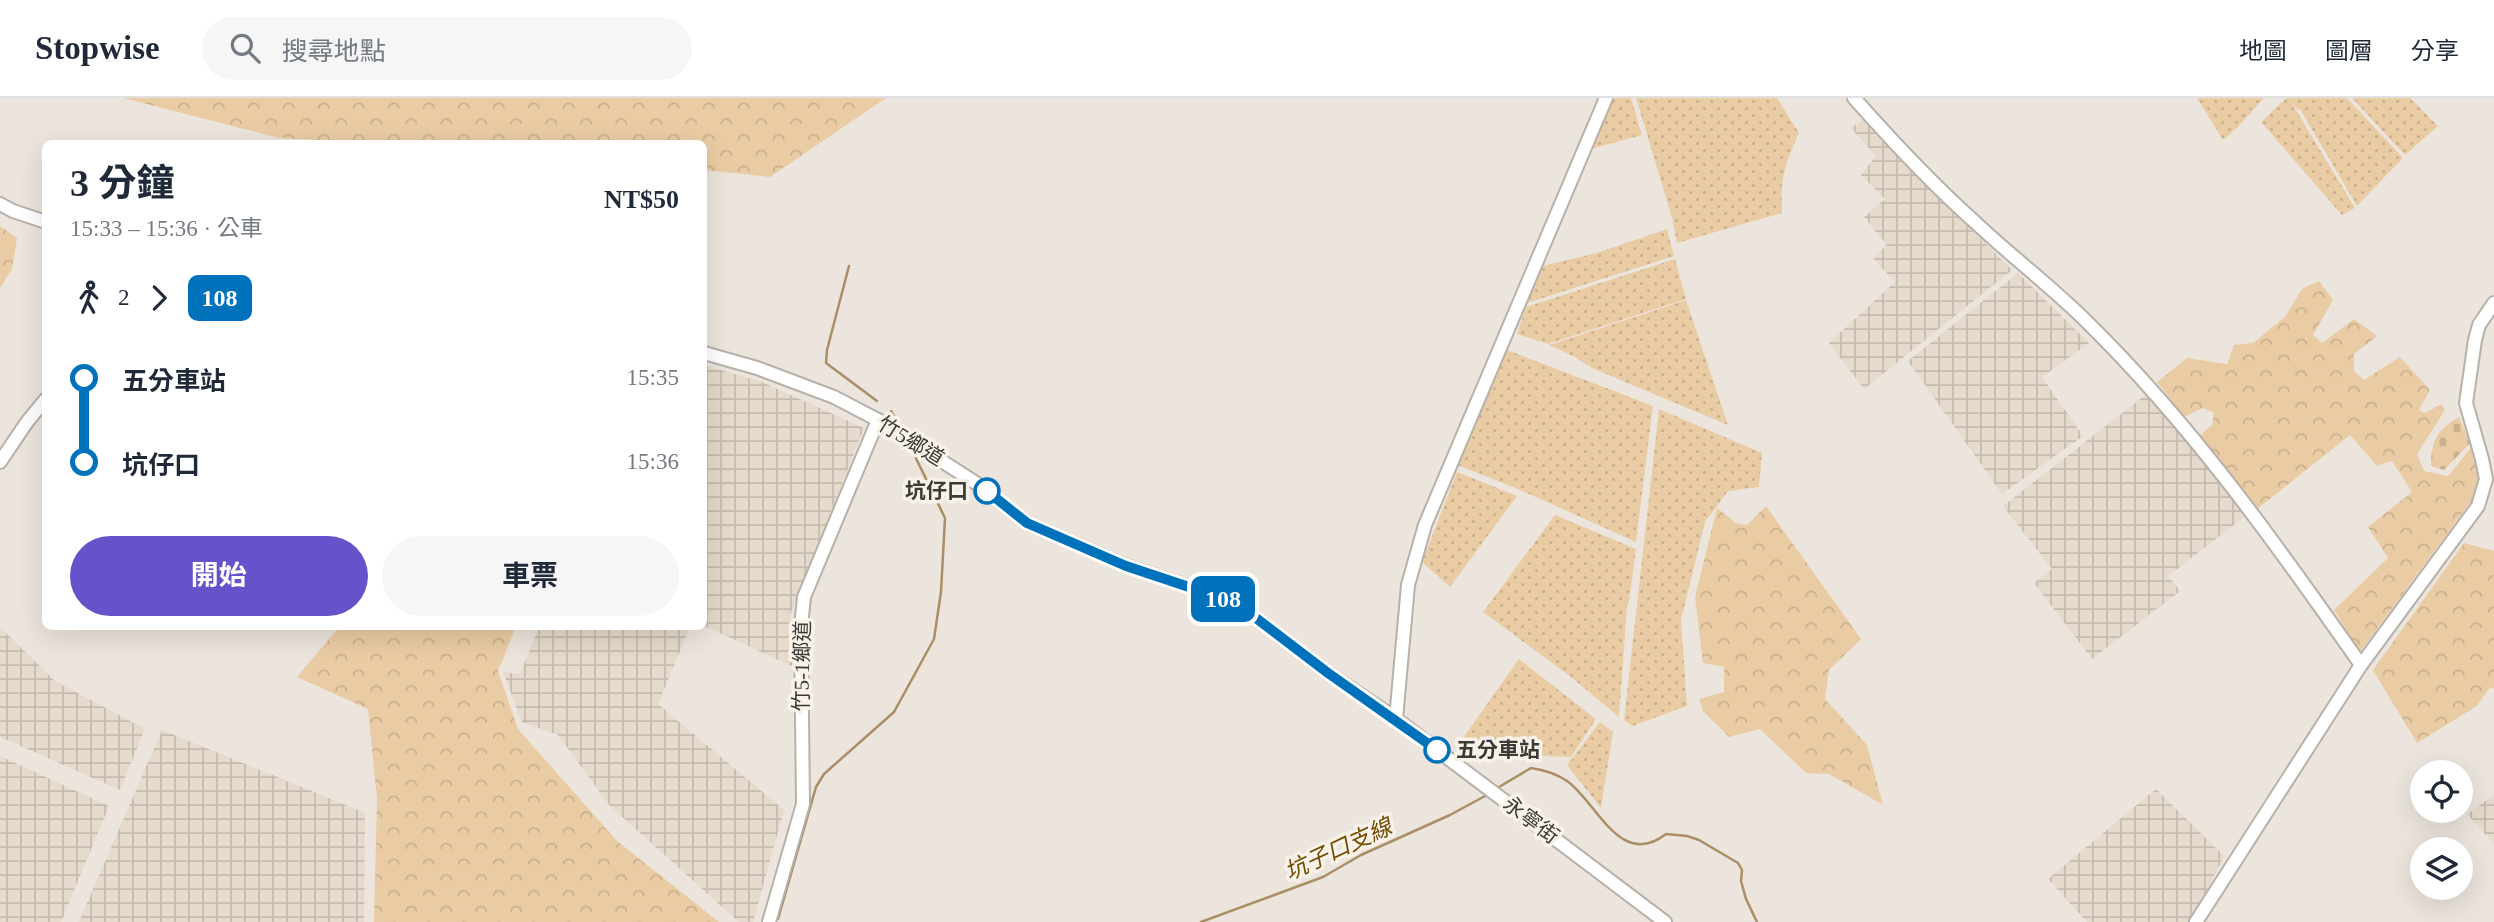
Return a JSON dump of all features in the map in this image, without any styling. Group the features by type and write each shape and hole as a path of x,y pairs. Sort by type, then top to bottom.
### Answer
{"street":[{"path":"1396,719 1408,585 1425,525 1606,98"},
{"path":"1854,98 1913,165 2086,321 2148,385 2218,468 2361,665"},
{"path":"0,204 42,221"},
{"path":"2196,922 2361,665 2478,506 2486,479 2483,459 2466,403 2479,325 2494,303"},
{"name":"竹5鄉道","path":"707,354 757,368 834,397 878,420 979,485 1027,523 1126,566 1216,596 1244,609 1328,673 1396,719"},
{"path":"0,462 26,422 42,404"},
{"name":"竹5-1鄉道","path":"769,922 803,804 801,626 804,597 878,420"},
{"name":"永寧街","path":"1396,719 1665,922"}],"shaded area":[{"path":"1865,119 1919,178 2012,270 1864,389 1829,343 1895,282 1873,258 1887,245 1864,217 1885,199 1861,175 1876,156 1851,128"},
{"path":"2018,273 2089,343 2042,377 2083,436 2002,494 1908,361"},
{"path":"707,366 762,382 864,428 790,615 794,667 707,627"},
{"path":"2152,390 2247,515 2168,576 2180,591 2092,659 2034,583 2052,569 2003,506"},
{"path":"0,627 55,681 145,729 120,790 0,737"},
{"path":"538,630 689,630 658,704 784,810 753,922 739,922 610,806 558,735 522,722 503,672 520,674"},
{"path":"162,730 365,813 364,922 79,922"},
{"path":"0,756 109,806 61,922 0,922"},
{"path":"2156,789 2224,856 2191,922 2087,922 2048,879"},
{"path":"2494,795 2494,844 2473,821 2473,810"}],"green space":[{"path":"123,98 886,98 770,177 707,170 707,140 279,138"},
{"path":"1612,98 1631,98 1642,135 1591,149"},
{"path":"1636,98 1777,98 1799,133 1784,172 1782,213 1677,243 1673,221"},
{"path":"2197,98 2264,98 2223,140"},
{"path":"2286,98 2347,98 2403,158 2357,206 2300,109 2291,102 2355,208 2342,215 2261,122"},
{"path":"2352,98 2410,98 2438,126 2405,155"},
{"path":"0,226 17,238 12,269 0,288"},
{"path":"1667,229 1674,256 1527,303 1543,266 1597,253"},
{"path":"1675,259 1686,299 1548,344 1517,334 1526,307"},
{"path":"2319,281 2333,300 2313,335 2322,343 2354,319 2377,336 2354,354 2354,371 2364,380 2400,357 2430,390 2419,410 2425,413 2442,404 2445,410 2417,454 2424,471 2448,476 2471,448 2483,485 2360,652 2334,610 2388,558 2368,527 2412,492 2392,461 2377,466 2350,435 2256,510 2199,436 2212,425 2214,413 2203,408 2184,417 2157,382 2187,358 2227,364 2234,345 2253,343 2285,317 2302,289"},
{"path":"1686,300 1728,425 1592,368 1549,345"},
{"path":"1507,350 1653,406 1636,542 1457,465"},
{"path":"1659,409 1762,453 1759,487 1728,491 1705,522 1681,620 1687,706 1632,726 1624,720"},
{"path":"2459,417 2470,443 2444,470 2431,466 2432,449 2440,431"},
{"path":"1457,472 1517,496 1450,587 1422,562"},
{"path":"1766,506 1861,639 1829,670 1825,699 1867,745 1883,805 1829,774 1806,773 1760,729 1729,737 1703,711 1699,699 1724,692 1724,667 1703,663 1695,597 1717,508 1736,523 1747,525"},
{"path":"1555,515 1636,549 1627,605 1619,717 1571,677 1483,612"},
{"path":"2464,543 2494,551 2494,689 2490,687 2477,706 2417,743 2373,670"},
{"path":"336,630 515,630 498,671 518,729 617,841 719,922 374,922 377,799 368,709 297,677"},
{"path":"1519,659 1596,719 1571,757 1525,755 1509,748 1463,738"},
{"path":"1600,722 1613,732 1601,808 1567,765"}],"waterway":[{"path":"849,266 826,363 877,401"},
{"path":"891,411 900,426"},
{"path":"778,919 816,787 824,774 894,712 934,639 941,592 945,518 912,450"},
{"name":"坑子口支線","path":"1499,787 1531,768 1545,771 1567,781 1622,839 1635,844 1650,843 1666,834 1699,840 1738,863 1742,870 1741,881 1746,899 1757,922"},
{"name":"坑子口支線","path":"1201,922 1323,877 1361,855 1450,815 1485,796"}],"bus line":[{"name":"108","path":"987,491 1027,523 1126,566 1216,596 1244,609 1328,673 1437,750"}],"place":[{"name":"坑仔口","path":"987,491"},
{"name":"五分車站","path":"1437,750"}]}
